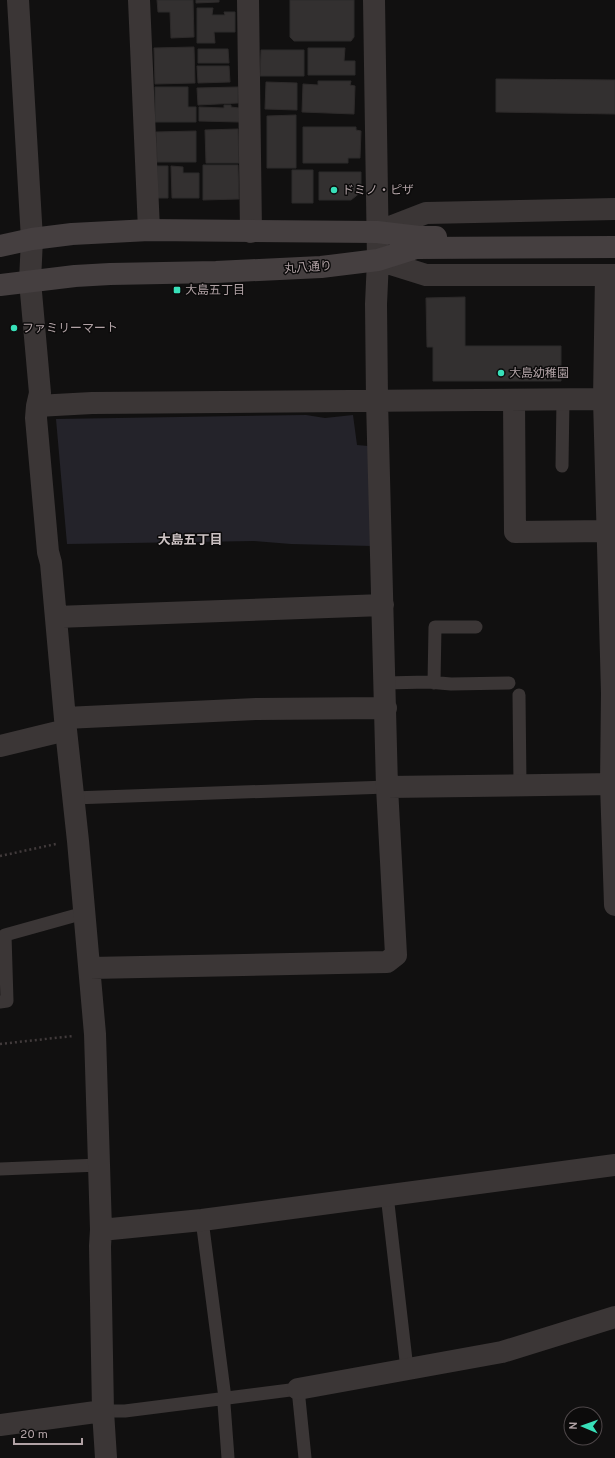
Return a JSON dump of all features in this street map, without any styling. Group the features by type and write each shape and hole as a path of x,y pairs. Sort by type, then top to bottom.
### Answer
{"main road":[{"name":"丸八通り","path":"0,246 32,239 72,234 149,230 377,232 418,243 615,247"},
{"name":"丸八通り","path":"0,285 110,274 216,272 321,267 378,260 418,243 615,232"}],"street":[{"path":"18,0 32,239 30,281 40,393 37,406 36,426 48,552 52,563 65,724 78,841 95,1034 100,1165 103,1411 106,1458"},
{"path":"140,0 149,230"},
{"path":"248,0 251,232"},
{"path":"90,968 387,962 396,955 387,787 377,400 376,304 378,260 374,0"},
{"path":"377,232 426,213 615,209"},
{"path":"378,260 426,275 611,275 604,399 614,694 613,784 615,905"},
{"path":"37,406 92,403 604,399"},
{"path":"514,400 515,532 608,531"},
{"path":"56,617 383,605"},
{"path":"0,746 65,724 256,709 386,708"},
{"path":"387,787 613,784"},
{"path":"101,1230 202,1220 615,1165"},
{"path":"298,1389 502,1352 615,1317"},
{"path":"0,1425 103,1411"}],"lane":[{"path":"562,466 563,399"},
{"path":"434,683 435,627 476,626"},
{"path":"385,683 509,683"},
{"path":"519,696 520,785"},
{"path":"73,798 387,787"},
{"path":"0,1002 7,1001 5,935 84,913"},
{"path":"0,1169 100,1165"},
{"path":"387,1195 407,1369"},
{"path":"202,1220 225,1398 224,1404 228,1458"},
{"path":"103,1411 125,1411 298,1389 305,1458"}],"path":[{"path":"0,856 40,846 78,841"},
{"path":"0,1044 95,1034"}],"shaded area":[{"path":"306,415 325,418 353,415 357,445 368,446 372,546 291,544 254,541 67,544 56,419"}],"building":[{"path":"157,0 193,0 194,37 171,38 170,12 158,12"},
{"path":"196,0 219,0 219,2 196,3"},
{"path":"290,0 354,0 354,37 351,41 294,41 290,37"},
{"path":"197,8 213,8 212,15 225,15 224,12 235,12 235,32 214,32 215,43 197,43"},
{"path":"194,47 195,83 155,84 154,48"},
{"path":"308,48 345,48 344,61 355,61 355,75 308,75"},
{"path":"198,49 228,49 229,63 198,63"},
{"path":"261,50 304,50 304,76 260,76"},
{"path":"197,66 229,66 230,82 198,83"},
{"path":"496,79 615,80 615,114 496,112"},
{"path":"318,81 351,81 350,85 355,86 354,114 302,112 303,84 318,85"},
{"path":"266,82 297,83 297,110 265,109"},
{"path":"155,87 188,87 188,107 196,107 196,122 155,122"},
{"path":"238,87 238,103 198,105 197,88"},
{"path":"224,105 231,105 231,107 239,108 239,122 199,121 199,107 224,108"},
{"path":"296,115 296,168 267,168 267,116"},
{"path":"303,127 356,127 356,130 361,131 360,158 348,158 348,163 303,163"},
{"path":"238,129 239,163 206,163 205,130"},
{"path":"196,131 196,162 157,162 156,132"},
{"path":"203,165 238,165 239,199 203,200"},
{"path":"157,166 168,166 168,198 157,198"},
{"path":"171,166 183,167 183,173 199,173 199,198 172,198"},
{"path":"292,170 313,170 313,203 292,203"},
{"path":"319,172 361,172 361,192 351,200 319,200"},
{"path":"465,297 465,346 561,346 561,381 433,381 433,347 427,347 426,298"}],"place":[{"name":"ドミノ・ピザ","path":"334,190"},
{"name":"大島五丁目","path":"177,290"},
{"name":"ファミリーマート","path":"14,328"},
{"name":"大島幼稚園","path":"501,373"}],"district":[{"name":"大島五丁目","path":"190,539"}]}
